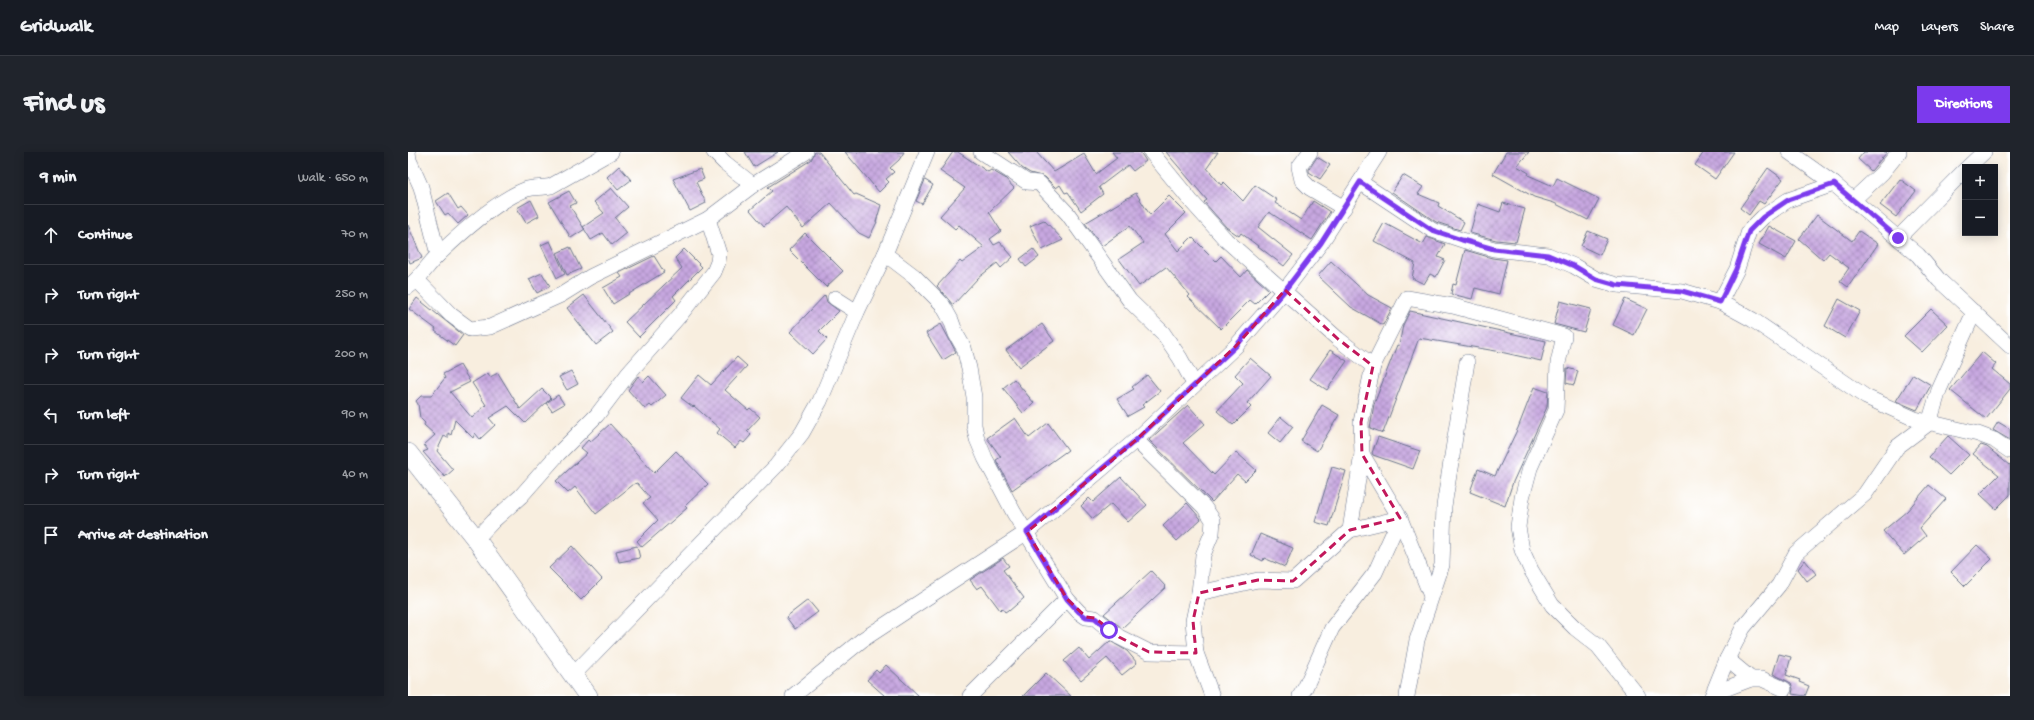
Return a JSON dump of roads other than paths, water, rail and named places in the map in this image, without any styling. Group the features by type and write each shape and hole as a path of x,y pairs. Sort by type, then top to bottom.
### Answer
{"street":[{"path":"408,152 409,160 423,194 438,255"},
{"path":"611,152 551,186 529,189 514,195 476,221 438,255 412,284 470,329 490,327 561,295 590,277 708,219 753,185 806,152"},
{"path":"714,152 725,163 753,185"},
{"path":"573,676 776,466 802,433 820,401 857,312 885,254 927,152"},
{"path":"981,152 1027,182 1039,183 1068,214 1130,301 1163,333 1180,358 1194,384"},
{"path":"1151,152 1191,201 1226,240 1285,290 1338,339 1373,366"},
{"path":"1310,152 1299,167 1302,180 1318,194 1344,208"},
{"path":"793,696 862,640 1027,532 1136,440 1236,346 1285,290 1321,243 1379,152"},
{"path":"1790,152 1834,184 1918,255 1939,280 2008,342"},
{"path":"1853,200 1882,173 1899,152"},
{"path":"1971,164 1984,152"},
{"path":"1898,238 1962,173"},
{"path":"1360,182 1432,230 1494,249 1548,255 1574,266 1596,279 1617,285 1682,291 1720,302 1753,320 1866,397 1915,419 1978,434 1994,440 2010,451"},
{"path":"1720,302 1736,269 1749,231 1763,217 1788,200 1834,184"},
{"path":"476,538 521,496 558,454 597,415 628,374 680,315 714,272 718,262 718,254 708,219"},
{"path":"885,254 914,276 942,304 951,320 956,334 964,348 969,368 974,397 974,426 977,439 985,458 1067,599 1086,617 1095,618 1119,637 1150,652 1196,653"},
{"path":"836,298 857,312"},
{"path":"1350,530 1362,454 1361,422 1373,366 1407,298 1452,306 1564,336 1558,363 1556,410 1530,468 1522,498 1518,527 1522,550 1531,570 1552,605 1575,628 1598,646 1638,696"},
{"path":"1713,694 1727,659 1743,628 1779,585 1796,553 1865,494 1897,447 1929,423 1939,390 1974,312"},
{"path":"1407,696 1417,640 1442,565 1444,506 1467,362"},
{"path":"1136,440 1204,507 1213,520 1212,533 1203,555 1199,593 1192,621 1196,653 1212,696"},
{"path":"408,453 476,538 588,696"},
{"path":"1362,454 1400,518 1432,596"},
{"path":"1199,593 1258,580 1293,581 1350,530 1400,518"},
{"path":"1300,696 1306,688 1332,628 1375,573 1400,518"},
{"path":"970,696 1067,599"},
{"path":"1727,659 1751,679"},
{"path":"1713,694 1751,679 1762,679 1784,689"}]}
